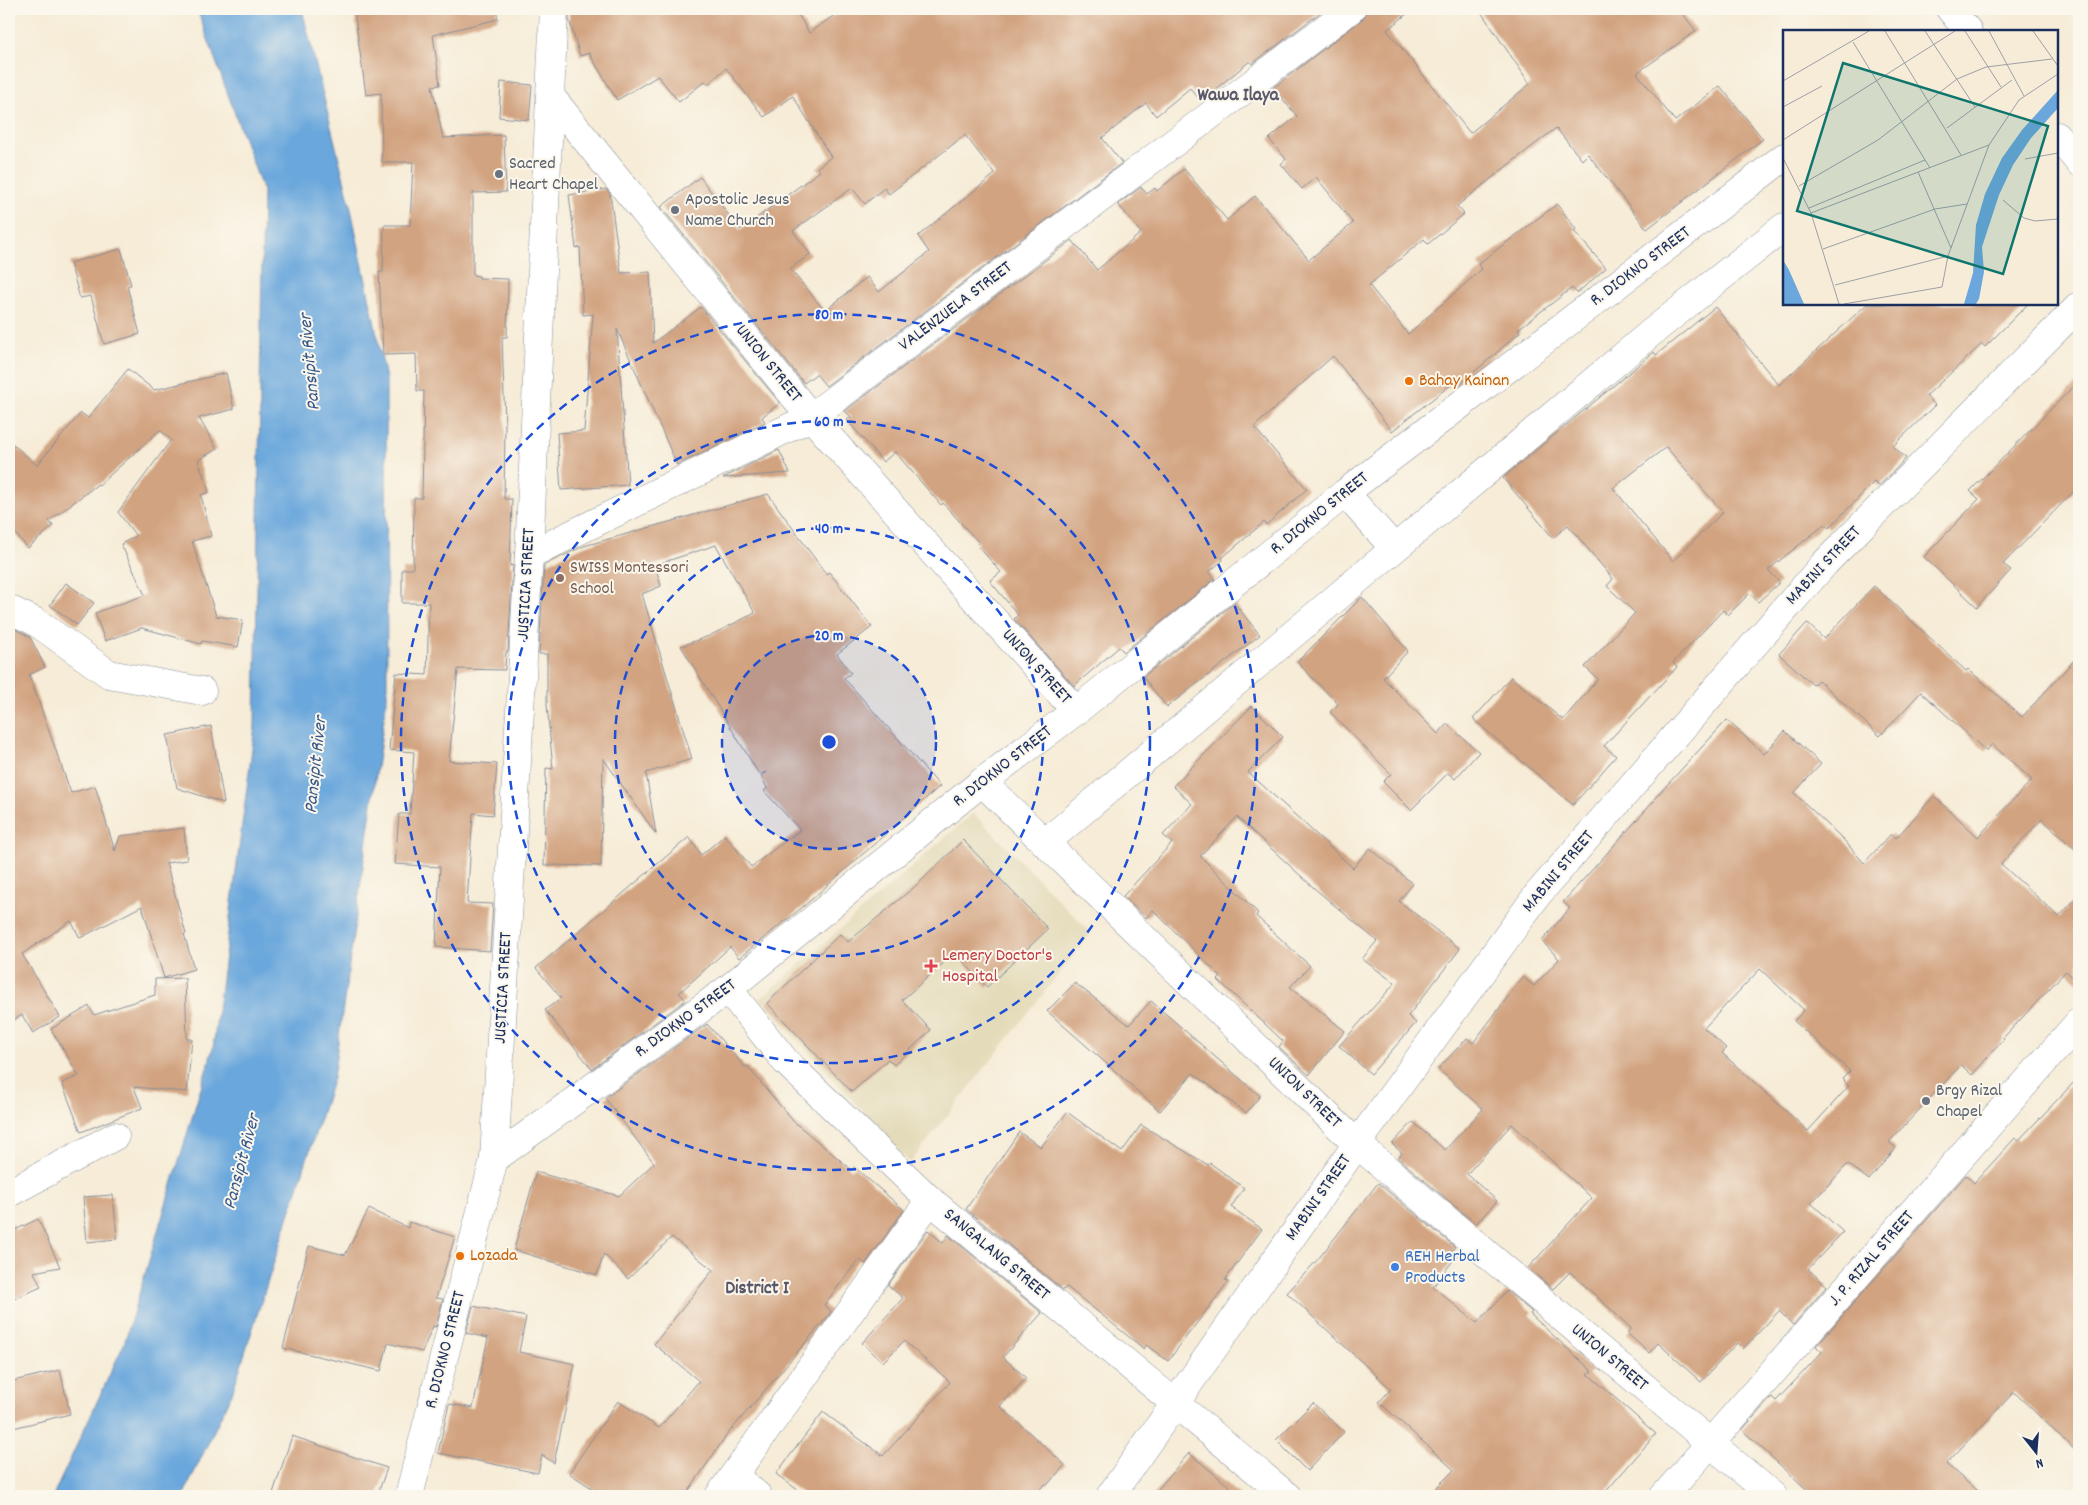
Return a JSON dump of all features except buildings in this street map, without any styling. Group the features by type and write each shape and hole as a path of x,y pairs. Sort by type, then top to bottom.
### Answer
{"street":[{"name":"VALENZUELA STREET","path":"529,555 811,417 1351,9"},
{"name":"JUSTICIA STREET","path":"494,1159 529,555 551,97 557,10"},
{"name":"UNION STREET","path":"551,97 811,417 1076,711"},
{"path":"2058,137 2079,162"},
{"name":"R. DIOKNO STREET","path":"409,1496 494,1159 728,989 982,782 1076,711 1345,493 1783,158"},
{"path":"1045,844 1652,332 1783,228"},
{"name":"MABINI STREET","path":"1110,1496 1357,1144 1544,886 1825,563 2079,306"},
{"path":"1345,493 1394,548"},
{"path":"9,609 36,622 109,674 202,691"},
{"name":"UNION STREET","path":"982,782 1357,1144 1773,1496"},
{"name":"SANGALANG STREET","path":"728,989 786,1062 930,1200 1287,1496"},
{"name":"J. P. RIZAL STREET","path":"1664,1496 2079,1022"},
{"path":"9,1193 115,1136"},
{"path":"758,1496 726,1486 930,1200"}],"shaded area":[{"name":"Lemery Doctor's Hospital","path":"973,813 1091,933 910,1163 760,999"}],"water":[{"name":"Pansipit River","path":"197,9 302,9 350,204 386,379 387,697 333,1078 232,1393 183,1496 53,1496 124,1344 213,1048 255,726 263,191"}],"place":[{"name":"Sacred Heart Chapel","path":"499,174"},
{"name":"Apostolic Jesus Name Church","path":"675,210"},
{"name":"Bahay Kainan","path":"1409,381"},
{"name":"SWISS Montessori School","path":"560,578"},
{"name":"Lemery Doctor's Hospital","path":"931,966"},
{"name":"Brgy Rizal Chapel","path":"1926,1101"},
{"name":"Lozada","path":"460,1256"},
{"name":"REH Herbal Products","path":"1395,1267"}],"district":[{"name":"Wawa Ilaya","path":"1238,96"},
{"name":"District I","path":"757,1289"}]}
